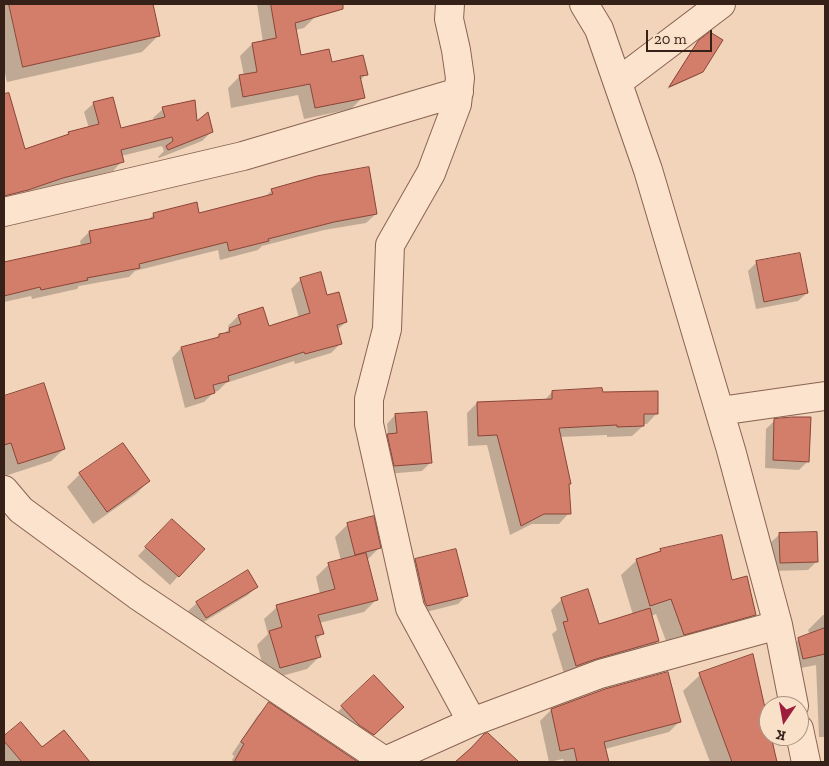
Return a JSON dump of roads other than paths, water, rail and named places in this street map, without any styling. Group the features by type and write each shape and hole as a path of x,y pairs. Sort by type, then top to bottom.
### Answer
{"street":[{"path":"450,4 449,19 460,78 457,104 431,173 390,245 387,329 369,399 368,424 410,608 472,722"},
{"path":"584,4 599,29 648,170 720,411 778,625 792,696"},
{"path":"618,82 721,4"},
{"path":"4,212 243,156 459,92"},
{"path":"720,411 825,396"},
{"path":"10,506 384,762 472,722 600,674 778,625"},
{"path":"803,746 806,762"}]}
